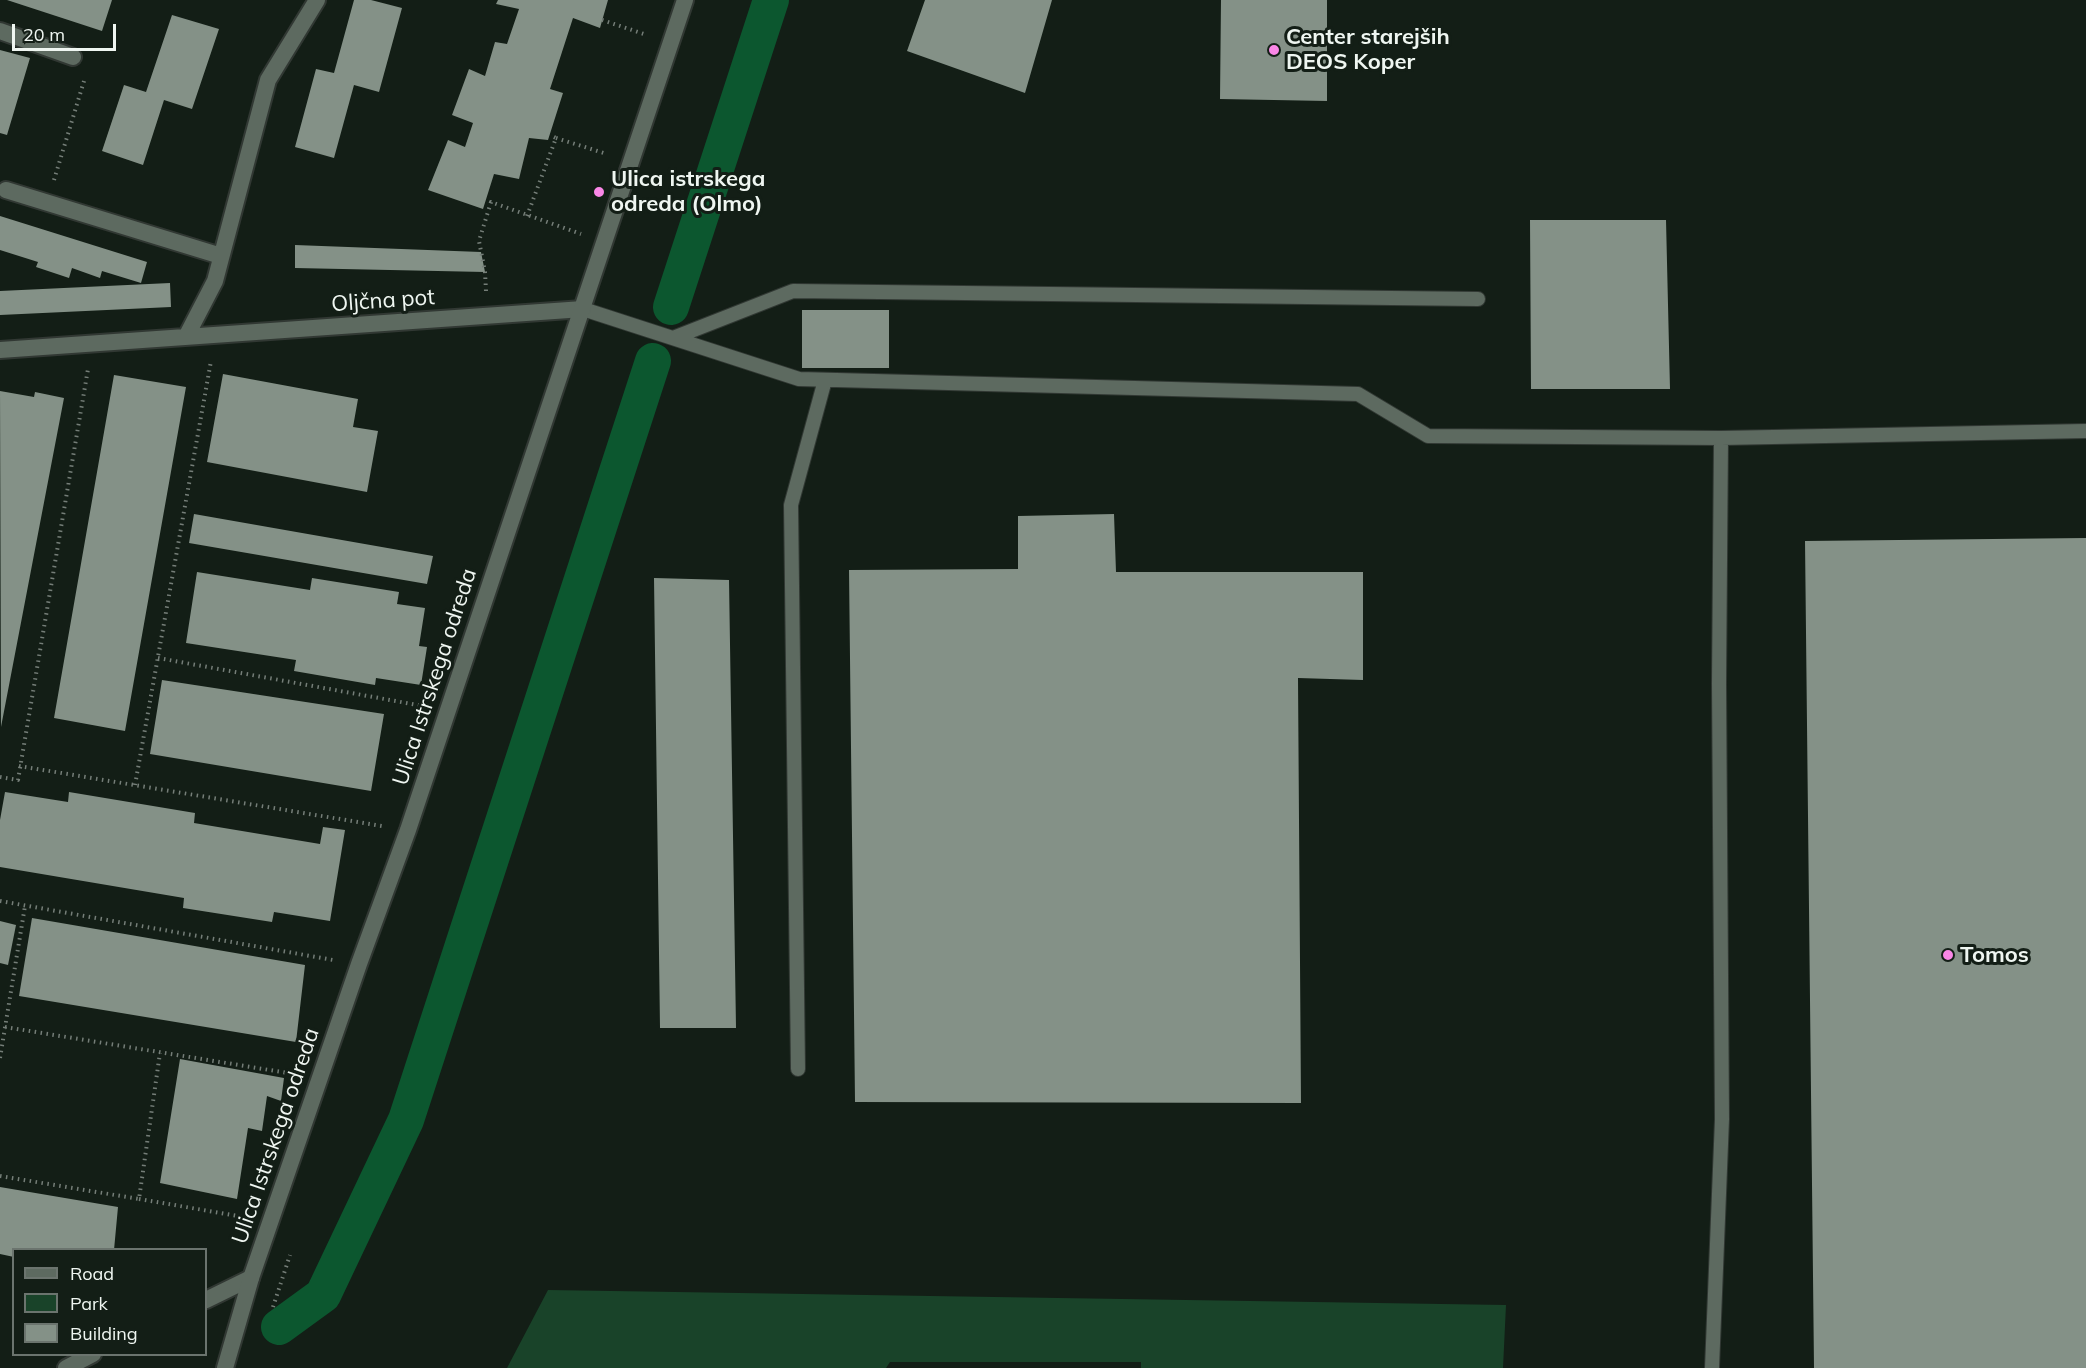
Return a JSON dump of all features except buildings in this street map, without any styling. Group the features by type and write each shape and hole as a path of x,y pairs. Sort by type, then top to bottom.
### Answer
{"street":[{"name":"Ulica Istrskega odreda","path":"225,1368 251,1278 359,964 408,830 685,0"},
{"path":"186,337 215,281 268,80 317,1"},
{"path":"0,31 73,57"},
{"path":"6,190 221,256"},
{"name":"Oljčna pot","path":"0,350 583,309"},
{"path":"207,1300 251,1278"},
{"path":"66,1368 89,1356"}],"lane":[{"path":"674,338 793,291 1478,299"},
{"path":"583,309 799,379 1358,394 1428,436 1721,438 2086,431"},
{"path":"798,1069 791,506 825,380"},
{"path":"1712,1368 1722,1119 1719,683 1721,438"}],"path":[{"path":"602,20 671,43"},
{"path":"46,202 85,77 73,57"},
{"path":"550,135 632,162"},
{"path":"527,216 556,138"},
{"path":"486,316 486,272 479,242 488,202 605,243"},
{"path":"135,785 216,334"},
{"path":"0,777 18,780 93,342"},
{"path":"158,658 447,710"},
{"path":"19,766 408,830"},
{"path":"0,901 359,964"},
{"path":"0,1058 25,906"},
{"path":"5,1027 321,1078"},
{"path":"139,1199 160,1053"},
{"path":"0,1176 270,1222"}],"green space":[{"path":"548,1290 1506,1305 1503,1368 1141,1368 1141,1362 890,1362 886,1368 507,1368"}],"waterway":[{"path":"671,307 771,0"},
{"path":"279,1327 323,1295 406,1120 653,361"}],"place":[{"name":"Center starejših DEOS Koper","path":"1274,50"},
{"name":"Ulica istrskega odreda (Olmo)","path":"599,192"},
{"name":"Tomos","path":"1948,955"}]}
